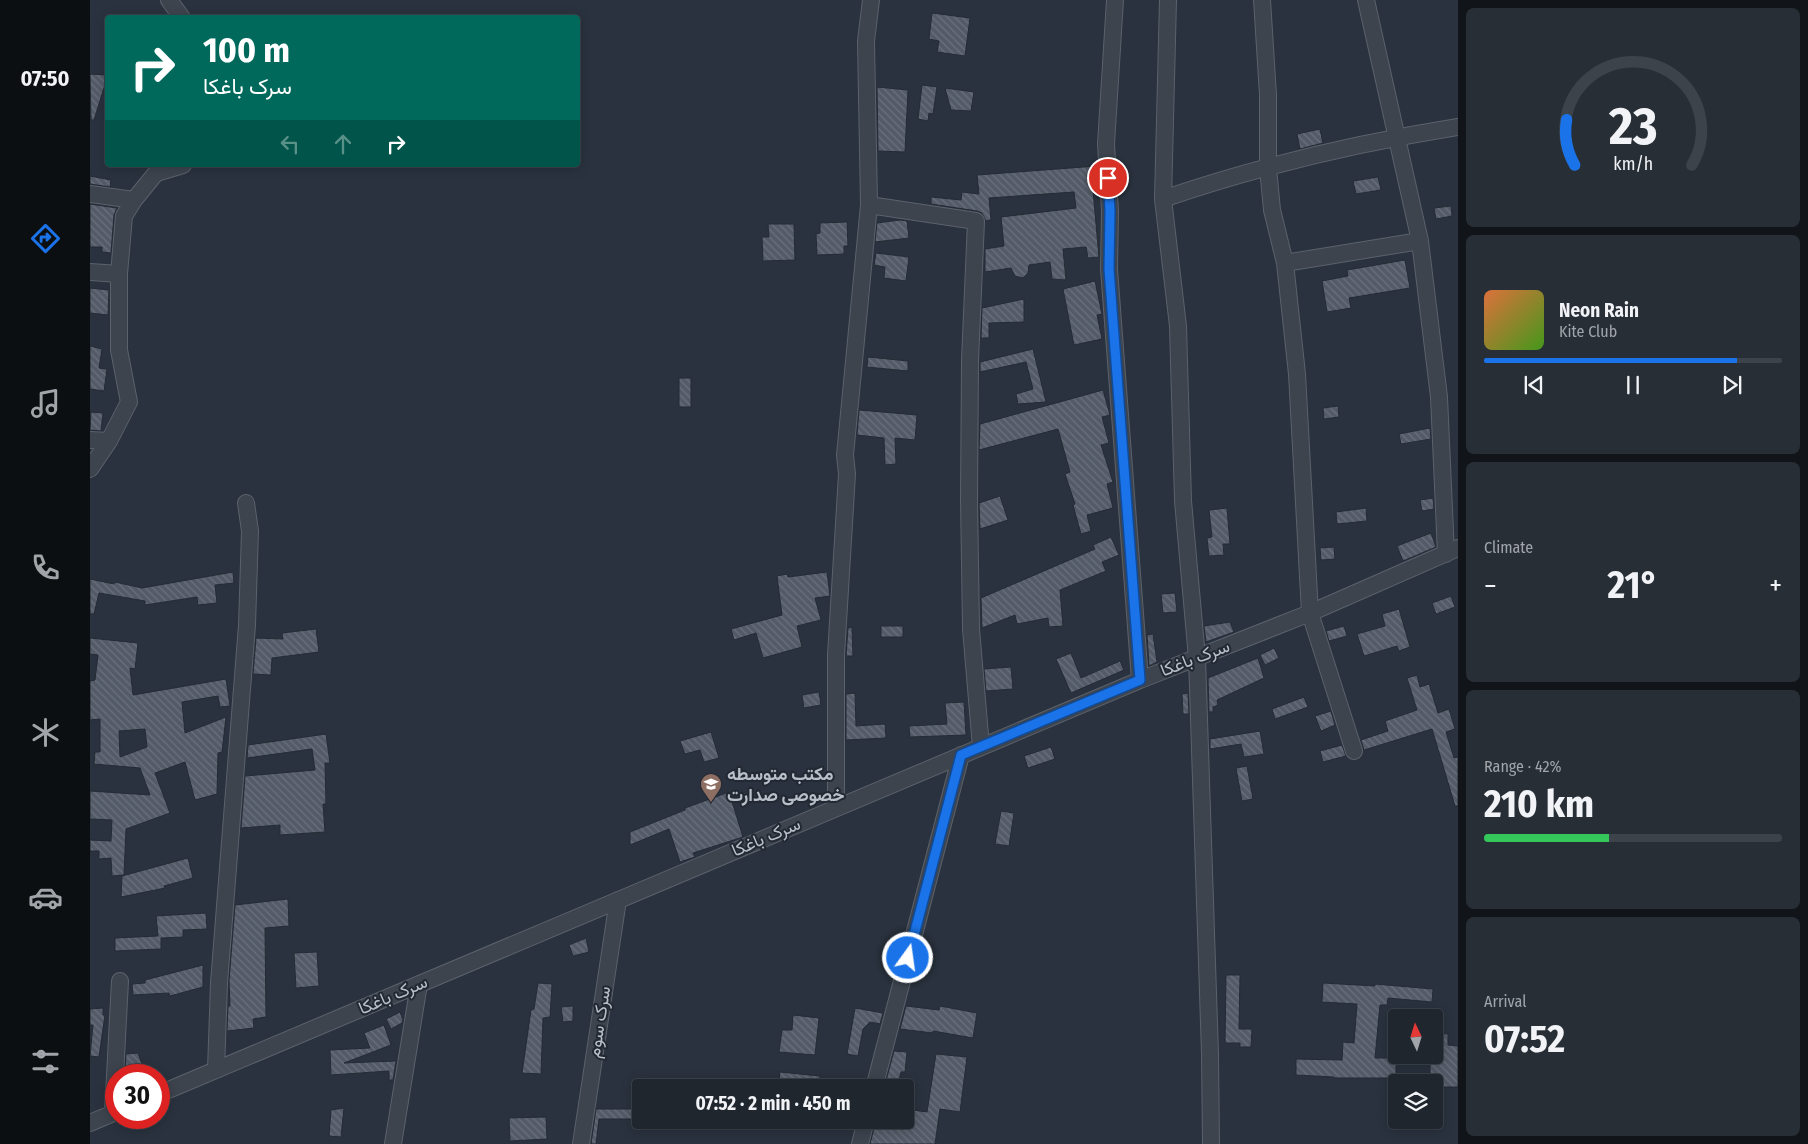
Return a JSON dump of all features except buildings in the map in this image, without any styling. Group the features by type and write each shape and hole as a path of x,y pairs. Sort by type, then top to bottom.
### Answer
{"street":[{"path":"170,0 180,15"},
{"path":"836,808 836,655 847,474 845,455 869,205 866,41 871,0"},
{"path":"1115,0 1106,144 1110,211 1109,269 1140,680"},
{"path":"1168,0 1163,199 1178,326 1184,501 1196,658 1210,1054 1210,1144"},
{"path":"1262,0 1268,95 1268,168 1272,210 1285,262 1297,374 1310,613 1354,751"},
{"path":"1366,0 1420,242 1439,396 1452,551"},
{"path":"1163,199 1210,183 1268,168 1396,137 1458,126"},
{"path":"90,469 109,441 128,402 119,350 119,274 124,216 134,200 156,173 176,167"},
{"path":"90,194 134,200"},
{"path":"869,205 976,221 970,360 969,499 972,629 981,747"},
{"path":"1285,262 1420,242"},
{"path":"90,272 119,274"},
{"path":"90,440 109,441"},
{"path":"216,1070 219,982 246,625 250,531 246,503"},
{"name":"سرک باغکا","path":"170,1089 1140,680 1310,613 1452,551"},
{"path":"876,1079 961,755"},
{"name":"سرک سوم","path":"581,1144 618,900"},
{"path":"116,1064 120,981"},
{"path":"393,1144 419,984"},
{"path":"90,1123 105,1116"},
{"path":"860,1144 864,1129"}],"place":[{"name":"مکتب متوسطه خصوصی صدارت","path":"711,803"}],"route":[{"path":"908,958 961,755 1140,680 1109,269 1110,211 1108,178"}]}
